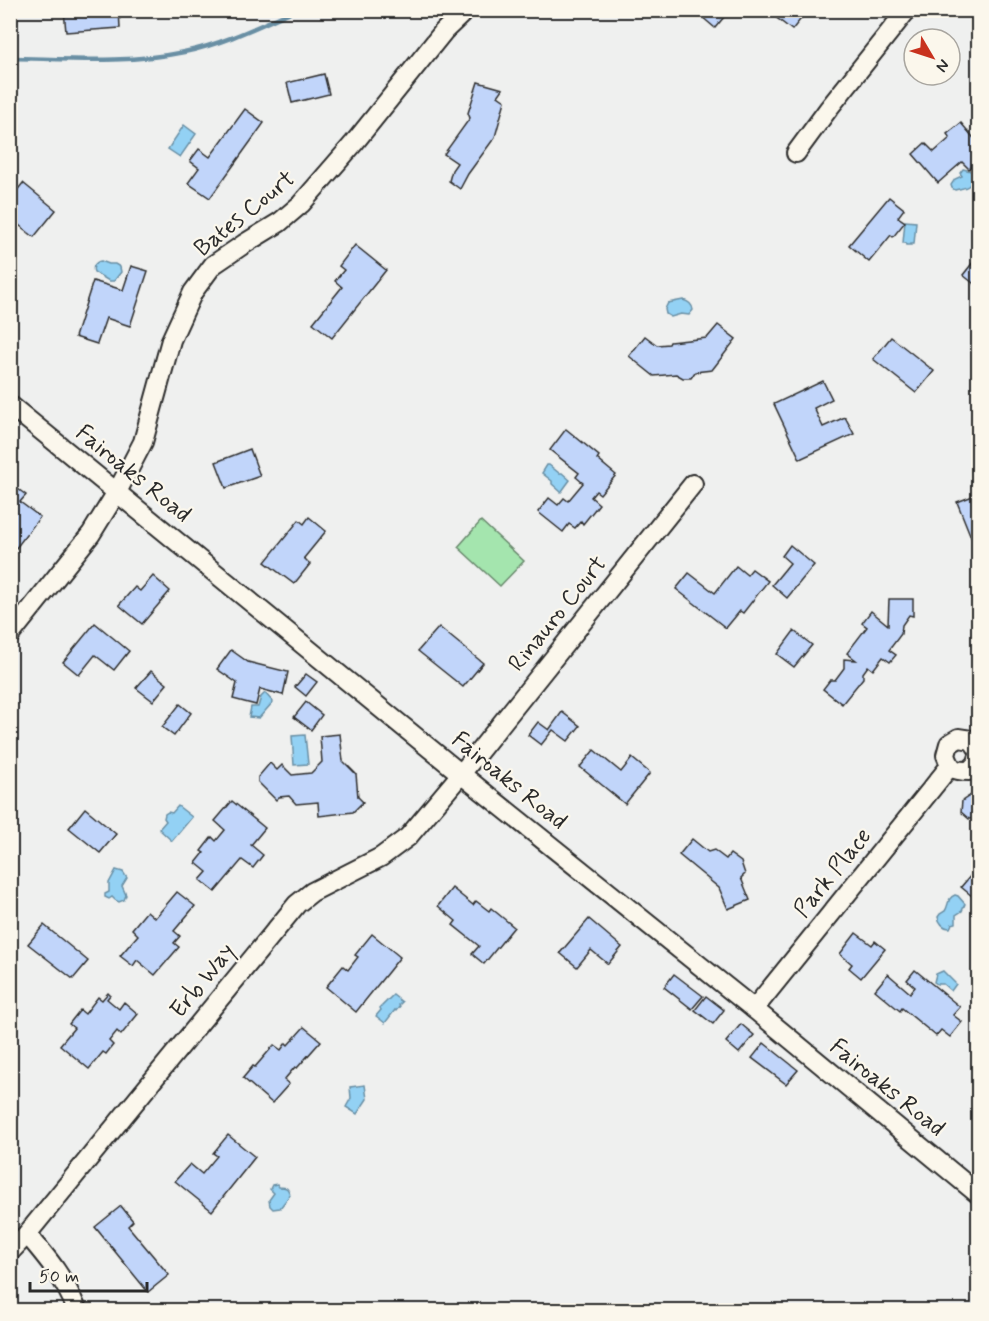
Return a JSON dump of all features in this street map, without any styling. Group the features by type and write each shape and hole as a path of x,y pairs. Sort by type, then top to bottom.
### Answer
{"street":[{"name":"Bates Court","path":"10,635 91,534 117,492 143,442 171,340 193,292 213,265 280,222 301,204 444,31 466,10"},
{"path":"796,153 907,10"},
{"name":"Fairoaks Road","path":"10,405 461,774 754,1009 978,1194"},
{"name":"Rinauro Court","path":"461,774 693,484"},
{"name":"Park Place","path":"959,738 972,740 978,759 969,771 957,771 950,766 946,755 949,744 959,738"},
{"name":"Park Place","path":"754,1009 950,766"},
{"name":"Erb Way","path":"10,1252 297,904 312,891 381,857 408,837 461,774"},
{"path":"27,1234 52,1263 68,1289 77,1311"}],"green space":[{"path":"481,521 524,561 500,586 458,547"}],"water":[{"path":"184,125 196,134 180,157 168,149"},
{"path":"963,169 973,173 971,182 966,187 955,190 951,185 955,179 962,176 960,173"},
{"path":"905,221 916,222 914,244 911,245 903,243"},
{"path":"101,261 120,267 121,272 114,281 109,281 94,272 94,265"},
{"path":"683,300 692,306 693,310 689,315 681,314 671,317 666,314 665,309 668,303"},
{"path":"547,465 570,480 561,492 542,473"},
{"path":"265,693 273,702 259,718 249,717 251,707 258,707"},
{"path":"305,735 308,764 294,765 292,736"},
{"path":"178,806 192,817 172,841 159,829 166,821 165,814 172,813"},
{"path":"116,870 123,872 127,878 122,886 126,895 124,900 119,902 112,897 109,899 105,897 105,894 109,892 109,883"},
{"path":"955,895 965,904 962,911 956,915 956,923 948,928 939,921 938,917 945,911 949,900"},
{"path":"943,971 956,984 951,991 943,984 934,982 936,974"},
{"path":"393,995 402,1002 385,1023 376,1016 380,1008"},
{"path":"365,1085 367,1099 357,1114 346,1107 351,1098 350,1087"},
{"path":"277,1184 279,1187 287,1188 290,1195 280,1208 273,1209 269,1200 274,1193 270,1189 272,1185"}],"building":[{"path":"64,10 119,10 120,28 66,32"},
{"path":"706,10 716,10 724,17 715,28 701,16"},
{"path":"770,10 808,10 792,30 769,12"},
{"path":"324,74 329,94 292,103 287,83"},
{"path":"478,82 503,89 498,96 505,101 495,137 460,189 449,181 457,163 444,154 470,118 468,113"},
{"path":"245,109 264,123 210,198 188,183 199,168 190,161 199,149 210,157"},
{"path":"961,123 978,143 978,161 969,169 962,162 938,183 913,154 925,143 934,152 950,138 947,134"},
{"path":"23,183 56,210 34,237 10,218 10,189 15,193"},
{"path":"889,197 904,209 898,217 905,222 869,262 849,245"},
{"path":"355,245 386,270 332,338 313,323 342,287 335,281 344,270 339,266"},
{"path":"978,256 978,287 963,275"},
{"path":"131,266 148,271 130,326 106,318 97,344 75,337 93,281 123,290"},
{"path":"718,325 736,339 712,370 695,372 691,378 683,378 676,374 654,376 629,356 645,336 657,345 669,344 670,342 707,338"},
{"path":"891,337 934,371 916,393 873,359"},
{"path":"823,381 832,399 814,408 823,427 845,417 854,434 800,459 774,404"},
{"path":"566,429 599,456 597,459 616,475 600,494 596,491 591,497 599,504 583,524 581,521 575,528 569,524 563,532 538,512 549,498 558,505 564,498 568,501 583,483 576,477 579,473 550,450"},
{"path":"250,449 260,476 226,488 216,462"},
{"path":"10,483 26,495 20,502 40,517 16,548 10,544"},
{"path":"978,494 978,539 973,542 957,502"},
{"path":"309,517 326,531 304,558 310,564 294,584 265,562 299,520 304,524"},
{"path":"790,545 814,565 787,598 772,585 790,563 782,556"},
{"path":"736,566 747,575 752,569 768,581 743,613 740,611 726,628 676,589 689,573 715,593"},
{"path":"153,576 170,591 142,624 119,605 135,587 140,591"},
{"path":"889,599 913,599 913,616 909,615 902,625 901,634 889,650 896,655 890,662 883,657 873,670 868,666 863,673 863,678 842,704 823,689 830,680 835,680 844,668 844,659 856,660 847,653 867,627 862,623 871,611 888,625"},
{"path":"95,623 129,651 114,670 95,655 79,675 63,662"},
{"path":"439,627 483,663 463,687 418,651"},
{"path":"794,631 812,645 794,667 777,654"},
{"path":"231,650 248,662 288,672 283,695 260,689 256,705 233,699 237,683 217,669"},
{"path":"151,671 167,684 153,701 136,688"},
{"path":"306,674 317,682 306,696 295,687"},
{"path":"306,702 322,715 311,730 294,717"},
{"path":"180,704 191,713 174,736 162,727"},
{"path":"562,712 580,726 568,741 553,730 541,745 528,735 538,722 549,730"},
{"path":"340,734 343,761 356,774 358,797 363,802 353,812 319,816 318,802 296,804 289,796 279,797 276,800 258,782 258,777 270,763 277,770 282,765 292,775 311,773 322,762 320,736"},
{"path":"594,750 621,772 632,758 650,773 625,804 580,767"},
{"path":"971,795 978,797 978,818 969,819 961,812 962,801"},
{"path":"232,801 265,828 251,845 263,855 253,868 242,860 215,892 200,880 207,872 196,863 204,853 201,851 212,837 216,841 225,830 215,821"},
{"path":"85,808 116,834 100,853 69,828"},
{"path":"692,839 708,852 714,850 726,859 730,854 741,862 745,874 741,878 750,900 728,909 719,888 679,855"},
{"path":"978,869 978,901 961,887"},
{"path":"452,888 473,905 476,901 489,911 491,908 514,927 484,964 472,954 479,946 453,925 456,921 438,906"},
{"path":"177,892 195,906 174,931 180,936 174,943 179,947 155,975 137,960 133,966 120,956 138,935 132,929 147,911 155,918"},
{"path":"589,919 622,947 608,964 591,950 577,967 560,953"},
{"path":"44,925 88,961 73,979 28,944"},
{"path":"856,933 872,945 875,941 885,949 861,978 849,968 852,964 840,954"},
{"path":"372,934 400,957 356,1012 326,987 343,966 348,970 358,957 355,955"},
{"path":"915,970 960,1007 953,1015 962,1022 950,1037 941,1030 936,1036 902,1008 900,1011 875,990 888,974 910,993 915,987 907,980"},
{"path":"674,974 703,996 692,1009 664,987"},
{"path":"108,993 110,995 107,999 119,1009 124,1002 138,1014 121,1035 117,1031 109,1041 113,1045 106,1054 103,1052 89,1069 60,1045 74,1028 69,1024 80,1010 85,1014 98,997 102,1000"},
{"path":"706,996 724,1010 713,1024 695,1010"},
{"path":"741,1024 754,1035 739,1053 726,1042"},
{"path":"304,1027 321,1041 284,1080 289,1084 272,1103 243,1078 274,1045 281,1050"},
{"path":"764,1043 798,1070 786,1084 752,1058"},
{"path":"228,1135 255,1157 212,1211 175,1181 190,1164 202,1174 217,1156 213,1153"},
{"path":"121,1206 133,1221 128,1226 169,1275 148,1292 95,1227"}],"waterway":[{"path":"10,58 97,60 163,56 213,44 295,10"}]}
